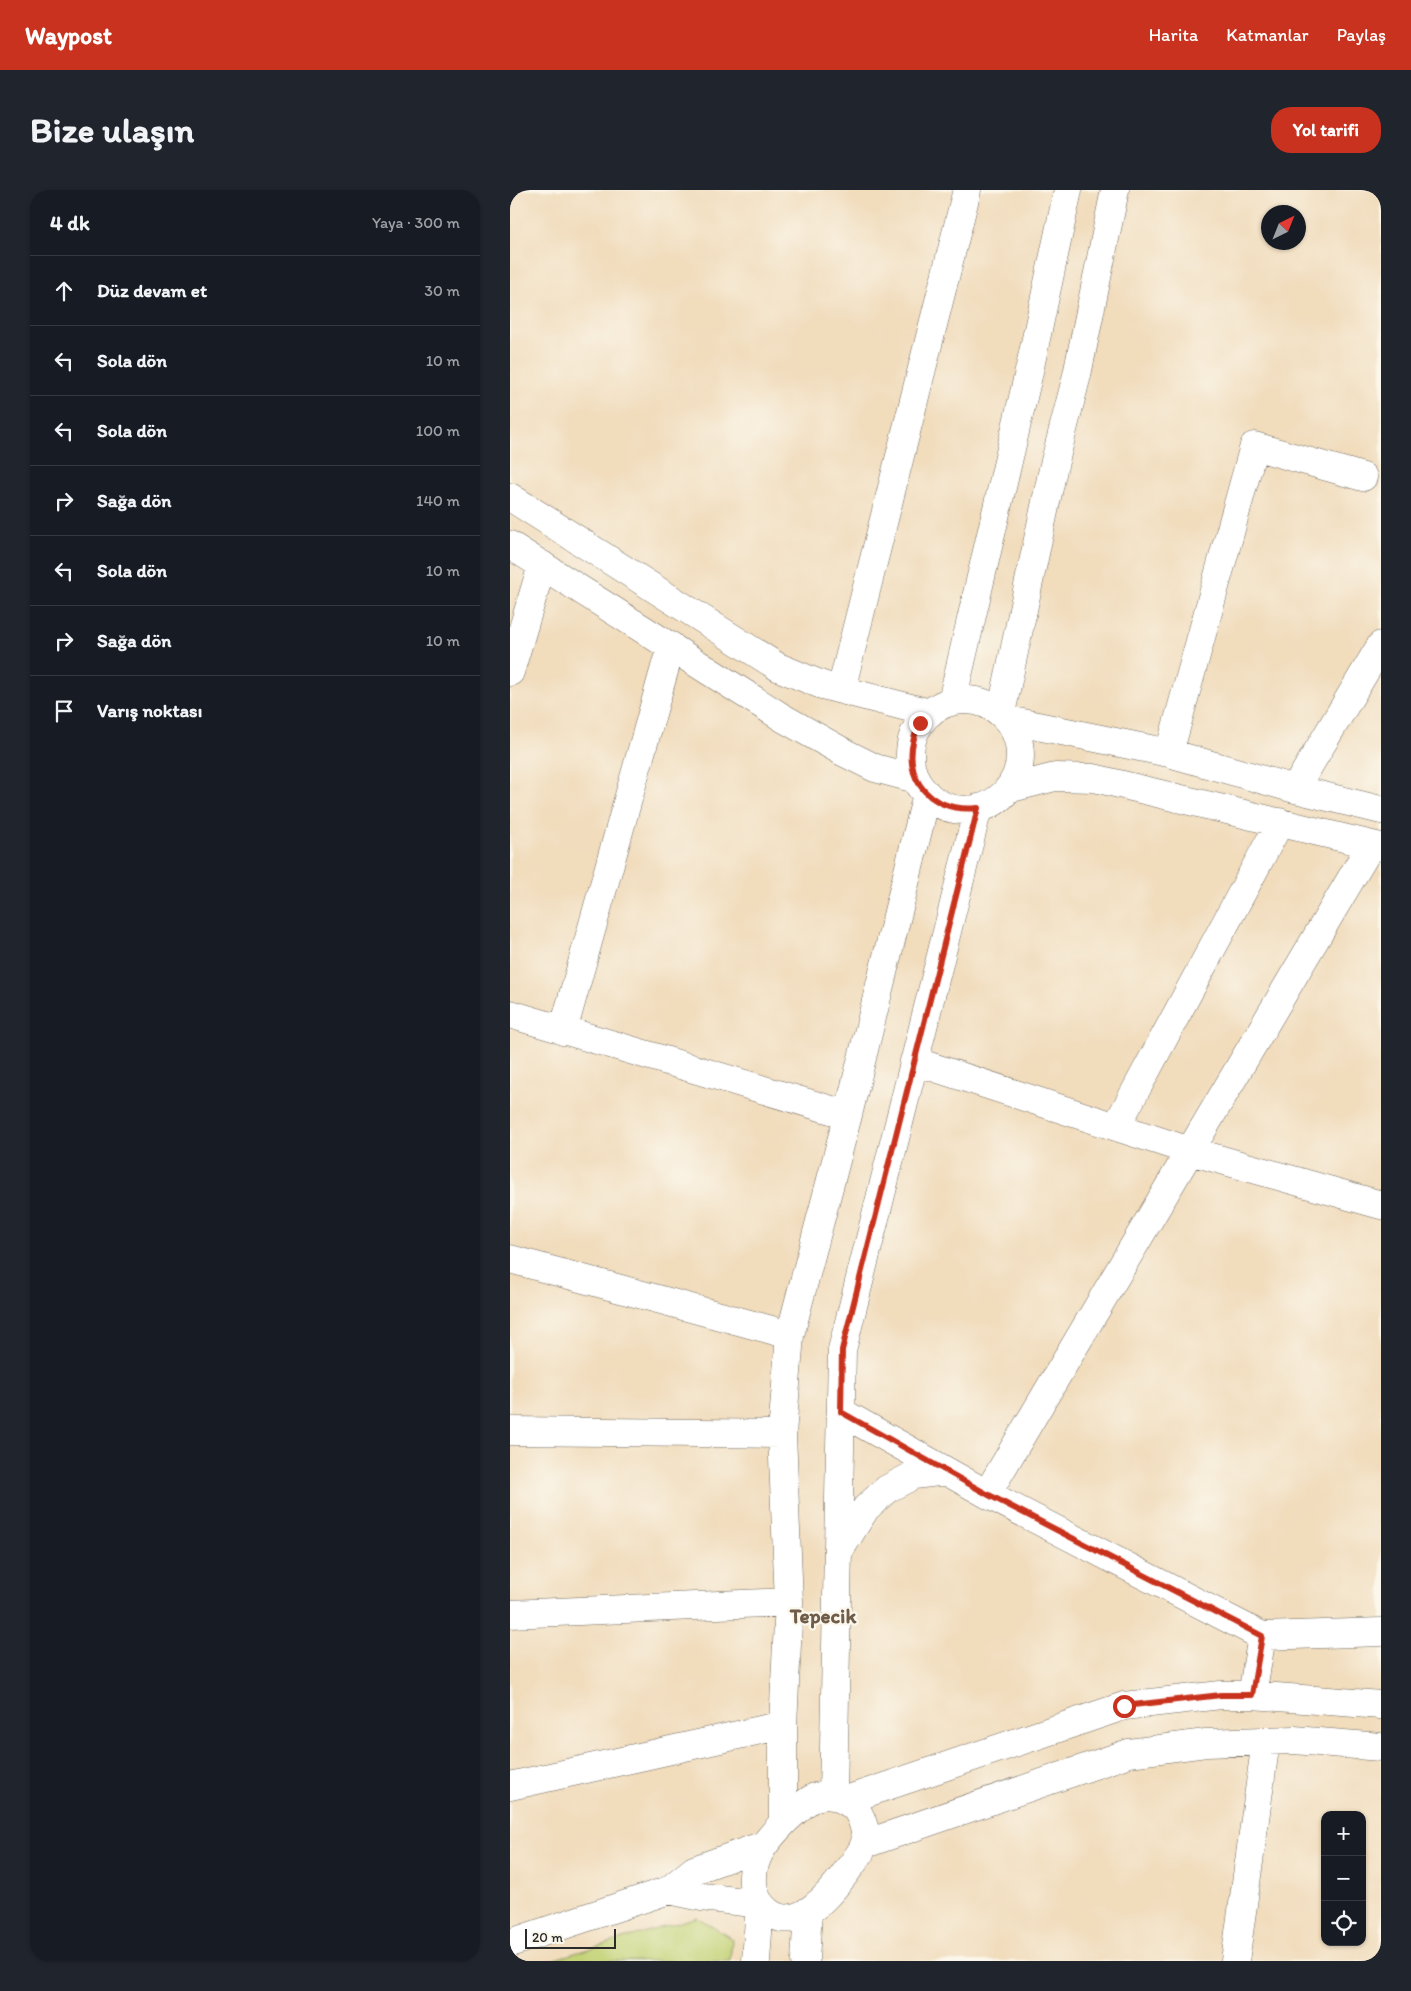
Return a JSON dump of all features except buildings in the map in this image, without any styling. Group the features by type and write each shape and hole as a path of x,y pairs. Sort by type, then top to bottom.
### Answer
{"street":[{"path":"842,690 967,190"},
{"path":"941,707 1030,367 1068,190"},
{"path":"1115,190 1077,375 1053,469 1004,716 1017,736 1020,754 1017,773 1008,789 995,801 978,808 964,810 951,808 938,802 922,786 912,765 910,751 920,723 941,707 965,700 978,701 1004,716 1169,753 1381,810"},
{"path":"1169,753 1254,446 1363,477"},
{"path":"510,497 778,666 842,690 941,707"},
{"path":"510,545 783,718 875,768 922,786"},
{"path":"510,672 542,565"},
{"path":"1295,788 1381,645"},
{"path":"563,1031 671,646"},
{"path":"987,1494 1190,1151 1376,846 1094,778 1055,777 1008,789"},
{"path":"783,1823 783,1725 789,1602 782,1434 790,1335 848,1115 922,786"},
{"path":"839,1798 839,1551 842,1350 978,808"},
{"path":"1116,1127 1280,822"},
{"path":"510,1014 848,1115"},
{"path":"914,1061 1190,1151 1381,1205"},
{"path":"510,1259 790,1335"},
{"path":"841,1412 987,1494 1262,1636 1381,1632"},
{"path":"510,1431 782,1434"},
{"path":"839,1551 866,1508 887,1489 914,1475 946,1472"},
{"path":"510,1614 789,1602"},
{"path":"1252,1695 1262,1636"},
{"path":"839,1798 1124,1706 1221,1695 1252,1695 1381,1705"},
{"path":"510,1786 783,1725"},
{"path":"865,1844 864,1826 858,1811 830,1794 814,1798 794,1812 783,1823 764,1845 755,1860 754,1890 760,1904 768,1913 784,1918 803,1915 818,1905 835,1887 865,1844 1129,1753 1206,1743 1294,1740 1381,1747"},
{"path":"1235,1961 1266,1741"},
{"path":"510,1943 669,1890 694,1870 764,1845"},
{"path":"669,1890 702,1897 760,1904"},
{"path":"756,1961 760,1904"},
{"path":"805,1961 808,1911"}],"green space":[{"path":"697,1917 732,1939 730,1961 548,1961"}],"district":[{"name":"Tepecik","path":"823,1616"}],"route":[{"path":"920,723 910,751 916,779 921,787 938,802 951,808 964,810 978,808 842,1350 841,1412 987,1494 1262,1636 1252,1695 1221,1695 1124,1706"}]}
